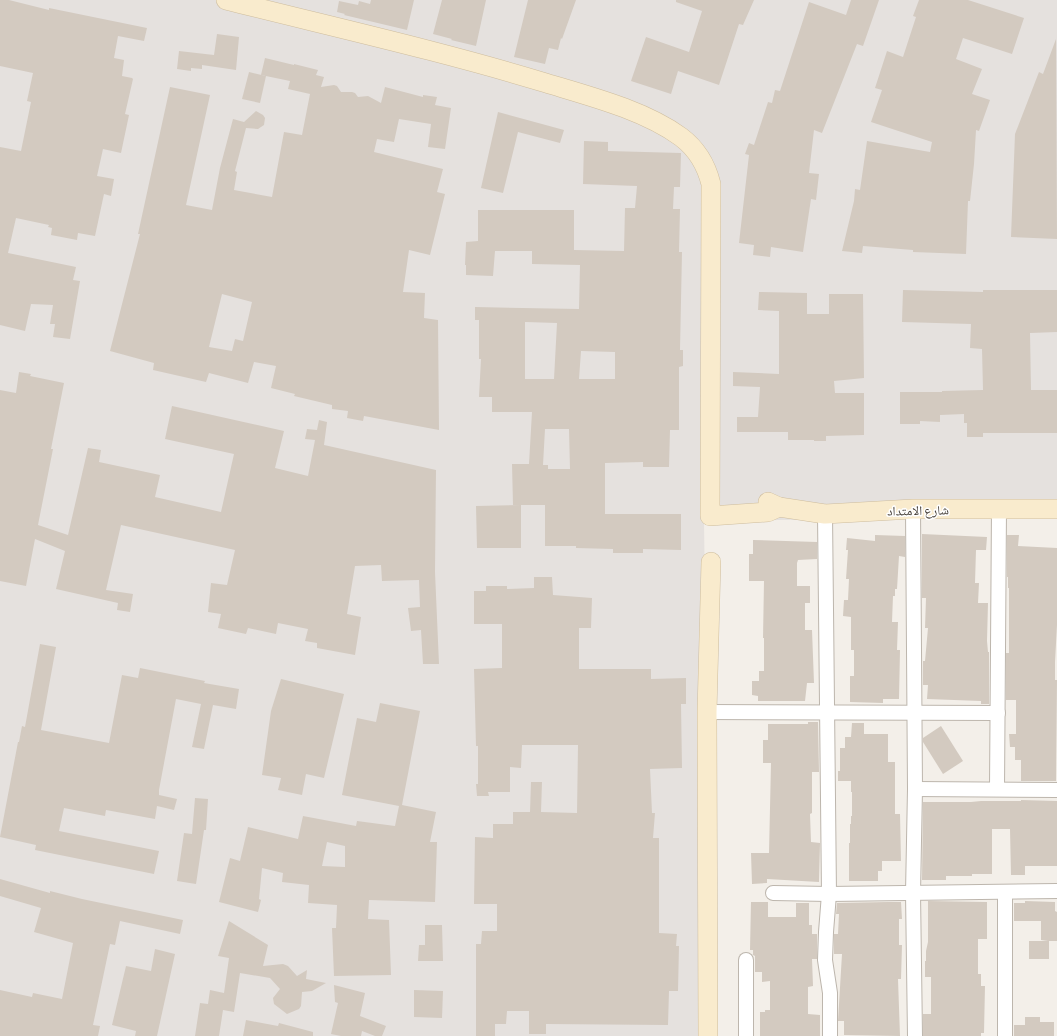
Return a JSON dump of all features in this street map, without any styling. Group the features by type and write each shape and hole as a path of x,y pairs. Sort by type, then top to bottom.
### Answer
{"street":[{"name":"شارع الامتداد","path":"226,0 488,66 600,100 642,116 680,137 692,147 708,170 711,184 710,509 768,512 779,507 825,514 913,509 1057,509"},
{"path":"913,509 915,790 913,893 915,1036"},
{"path":"997,789 999,509"},
{"path":"825,514 829,894 825,960 830,993 830,1036"},
{"path":"708,1036 707,712 711,562"},
{"path":"707,712 998,713"},
{"path":"915,790 1057,790"},
{"path":"1005,892 1005,1036"},
{"path":"773,893 1057,892"},
{"path":"746,960 746,1036"}],"shaded area":[{"path":"0,0 1057,0 1057,516 704,521 711,1036 0,1036"}],"building":[{"path":"0,0 9,0 49,10 49,8 147,28 144,41 118,36 114,58 124,60 122,76 133,79 125,114 129,115 121,153 103,149 97,176 114,179 111,196 104,194 95,236 78,233 77,240 51,235 52,228 48,227 49,225 16,218 8,253 76,267 73,280 80,281 70,339 53,337 55,324 50,324 53,305 31,304 25,331 0,325 0,147 21,151 31,102 27,101 33,73 0,66"},
{"path":"371,0 414,0 407,30 337,12 339,1 358,5 359,1 370,4"},
{"path":"442,0 486,0 476,46 433,34"},
{"path":"528,0 576,0 562,39 561,38 558,50 549,48 545,64 514,57"},
{"path":"676,0 754,0 743,25 739,24 719,85 678,71 671,94 631,81 646,37 689,52 702,11 676,2"},
{"path":"851,0 879,0 863,46 857,44 822,133 814,130 809,173 819,174 816,200 811,199 803,252 771,247 770,257 753,255 754,245 739,243 749,155 745,154 749,143 754,145 768,102 772,103 775,90 780,91 809,2 846,15"},
{"path":"919,0 968,0 1024,18 1012,54 963,38 956,59 982,69 972,94 990,100 979,131 976,130 970,201 968,201 966,254 913,252 913,250 863,246 862,253 842,251 854,201 855,189 860,190 867,141 930,152 932,142 871,122 882,90 875,88 887,51 903,57 916,17 913,16"},
{"path":"217,34 239,37 236,70 202,65 202,69 191,68 191,71 177,69 179,51 214,55"},
{"path":"1056,39 1057,239 1011,237 1015,134 1039,72 1043,74"},
{"path":"265,58 318,70 316,75 324,77 321,87 334,85 337,86 341,92 352,92 358,97 368,96 381,103 385,87 423,97 423,95 437,97 435,105 451,108 445,149 428,147 431,124 399,119 394,142 377,139 374,152 443,169 437,192 445,194 430,255 409,250 403,292 425,293 424,318 438,320 439,430 364,416 363,421 347,418 348,411 332,409 332,405 294,396 295,394 271,388 276,366 254,362 248,383 209,373 206,382 153,370 154,363 110,351 140,234 138,234 170,87 210,95 186,205 212,210 220,168 233,119 244,122 256,111 265,118 264,125 258,129 246,128 235,171 237,172 234,190 272,197 284,132 302,135 310,94 288,89 290,81 261,75","holes":["222,294 252,302 243,341 235,339 232,351 209,347"]},
{"path":"249,72 266,76 260,103 242,99"},
{"path":"498,112 564,130 560,143 518,132 503,193 481,188"},
{"path":"584,141 608,142 608,151 681,153 680,187 674,187 673,209 680,209 679,252 682,252 680,350 683,350 683,366 679,367 679,430 670,430 669,467 643,467 643,462 605,463 605,514 681,514 681,550 643,549 643,553 613,553 613,549 576,548 576,546 545,546 545,505 513,505 512,464 529,464 532,412 492,412 492,397 479,397 481,359 479,359 479,320 475,320 475,307 579,309 580,265 532,264 532,251 495,251 493,276 466,275 466,242 478,241 478,210 574,210 574,250 624,251 625,208 635,208 637,186 583,184","holes":["525,322 557,323 554,379 525,379","581,351 615,352 615,379 579,379","545,429 569,429 570,469 548,469 548,465 543,465"]},
{"path":"903,290 983,292 983,290 1057,290 1057,332 1030,333 1031,390 1057,390 1057,433 983,433 983,437 967,437 967,423 964,423 964,414 940,415 940,422 920,421 920,424 900,424 900,392 983,390 982,349 970,348 971,324 902,322"},
{"path":"759,292 807,293 807,314 829,314 829,294 863,294 864,378 834,381 835,393 864,393 864,435 826,436 826,441 814,441 788,440 788,432 737,432 737,417 758,417 760,387 733,386 733,372 779,374 779,311 758,310"},
{"path":"19,372 31,374 30,376 64,383 38,525 68,535 88,448 101,450 99,462 160,475 155,497 221,512 234,454 165,439 172,406 284,431 275,468 308,476 315,440 305,439 307,429 317,430 319,420 327,422 324,445 436,470 435,572 439,664 423,664 421,630 411,631 408,608 420,607 419,580 382,581 381,565 355,566 347,614 361,617 355,655 317,648 317,643 305,641 308,629 278,623 276,634 248,628 246,634 218,628 221,614 208,612 211,583 227,585 235,550 121,525 106,590 133,594 130,612 117,610 118,603 56,589 65,551 35,539 26,586 0,581 0,390 16,393"},
{"path":"521,505 521,548 477,548 476,506"},
{"path":"922,534 987,537 986,550 976,550 975,583 979,583 978,603 988,603 987,641 989,652 989,704 981,704 981,701 927,699 928,685 923,685 923,661 925,661 928,628 925,628 926,598 922,598"},
{"path":"875,535 905,536 905,557 899,556 897,589 895,589 895,596 893,596 892,622 898,622 897,650 900,650 899,699 883,699 883,703 850,702 850,676 854,676 854,650 851,650 851,617 843,616 844,600 848,600 849,579 846,579 848,550 846,550 847,538 875,541"},
{"path":"1007,535 1019,535 1018,546 1057,548 1057,625 1055,662 1055,680 1057,680 1056,781 1021,781 1021,760 1015,760 1015,747 1010,747 1009,734 1016,734 1016,700 1006,700 1006,653 1009,653"},
{"path":"753,540 817,542 817,559 798,560 797,563 797,586 810,586 810,603 805,603 805,630 812,630 814,683 807,683 805,701 758,701 758,696 752,695 752,681 759,681 759,671 764,671 764,581 749,581 749,554 753,554"},
{"path":"534,577 552,577 553,595 592,598 591,628 579,628 579,669 651,669 651,679 686,678 686,704 681,704 682,768 650,769 652,813 655,813 653,838 659,838 659,933 677,934 676,946 679,946 678,991 669,991 668,1025 546,1024 546,1034 529,1034 529,1011 507,1011 506,1024 495,1024 495,1036 476,1036 476,944 481,944 482,931 497,931 497,904 474,904 475,837 493,838 493,824 513,824 513,812 530,812 531,782 542,782 541,812 577,813 578,745 522,745 521,768 510,767 510,792 488,792 489,796 477,796 476,784 478,784 478,746 476,746 474,669 502,668 502,624 474,624 474,591 486,591 486,586 507,586 507,589 534,588"},
{"path":"40,644 56,647 41,730 109,743 122,675 138,678 140,668 205,681 204,683 239,689 236,709 213,705 204,749 192,747 201,704 176,699 159,790 159,795 177,799 174,810 157,806 155,819 106,810 105,816 64,808 59,831 159,851 154,874 35,850 36,845 0,837 18,742 22,726 25,727"},
{"path":"281,679 344,694 324,778 306,774 302,795 278,790 281,778 262,775 271,711"},
{"path":"380,703 420,711 402,805 436,812 430,842 437,842 435,902 369,900 368,919 389,920 391,975 334,976 332,928 336,928 337,905 308,903 309,885 282,882 283,873 262,868 259,899 261,900 258,912 219,902 230,858 240,861 248,827 298,839 303,816 356,826 357,821 395,826 399,806 342,795 357,718 376,722","holes":["327,842 345,846 345,867 322,866"]},
{"path":"808,722 818,722 819,772 812,772 812,813 810,814 811,842 820,843 819,882 767,879 767,883 752,884 751,853 769,853 771,763 763,763 763,740 768,740 768,724 808,724"},
{"path":"852,723 864,723 864,734 888,734 888,762 895,762 895,814 900,814 901,861 882,861 882,871 878,871 878,881 849,881 849,843 852,816 851,781 838,781 838,771 840,771 840,748 845,748 845,737 851,737"},
{"path":"941,726 963,761 943,774 923,742 923,738"},
{"path":"195,798 208,799 206,830 204,830 196,884 177,881 184,833 192,834"},
{"path":"1021,800 1057,801 1057,866 1025,866 1025,875 1011,875 1010,829 992,829 992,874 946,876 946,880 922,880 923,802"},
{"path":"0,879 50,893 50,891 183,920 180,934 120,921 115,945 110,944 93,1025 100,1026 98,1036 0,1036 0,990 32,997 33,993 62,999 73,943 34,932 41,908 0,896"},
{"path":"928,901 987,902 987,939 978,939 978,974 981,974 981,986 985,986 984,1033 981,1033 981,1036 923,1036 923,1014 931,1014 931,977 925,977 925,961 928,942"},
{"path":"1025,901 1055,902 1055,911 1057,912 1057,941 1049,941 1049,959 1029,959 1029,941 1048,941 1041,940 1041,921 1014,921 1014,903 1025,903"},
{"path":"751,902 768,902 768,917 796,917 796,903 809,903 809,925 812,925 812,934 817,934 817,959 812,959 813,986 808,987 808,1014 820,1015 820,1036 760,1036 760,1012 770,1010 770,981 762,982 762,972 755,972 755,956 753,955 753,950 750,950"},
{"path":"901,902 902,919 899,919 899,945 902,945 901,979 898,979 900,1036 844,1035 844,1021 838,1021 842,954 834,954 834,934 838,934 839,914 836,914 837,903"},
{"path":"229,921 268,945 263,966 283,964 288,966 297,976 307,970 306,979 326,983 312,991 302,992 301,1006 299,1009 287,1014 274,1004 273,998 280,989 270,978 240,973 234,1012 223,1010 219,1036 195,1036 200,1003 208,1004 210,990 224,993 229,958 218,956"},
{"path":"425,925 442,925 443,961 418,961 419,945 425,945"},
{"path":"155,949 175,954 157,1036 135,1036 136,1031 112,1025 126,966 151,971"},
{"path":"334,985 365,993 360,1016 386,1026 382,1036 375,1036 362,1031 361,1036 341,1036 331,1034 338,1003 335,1002"},
{"path":"414,990 443,991 442,1018 414,1017"},
{"path":"1025,1017 1040,1017 1040,1022 1054,1022 1054,1036 1014,1036 1014,1025 1025,1025"},
{"path":"246,1020 278,1026 279,1023 313,1032 313,1036 243,1036"}]}
